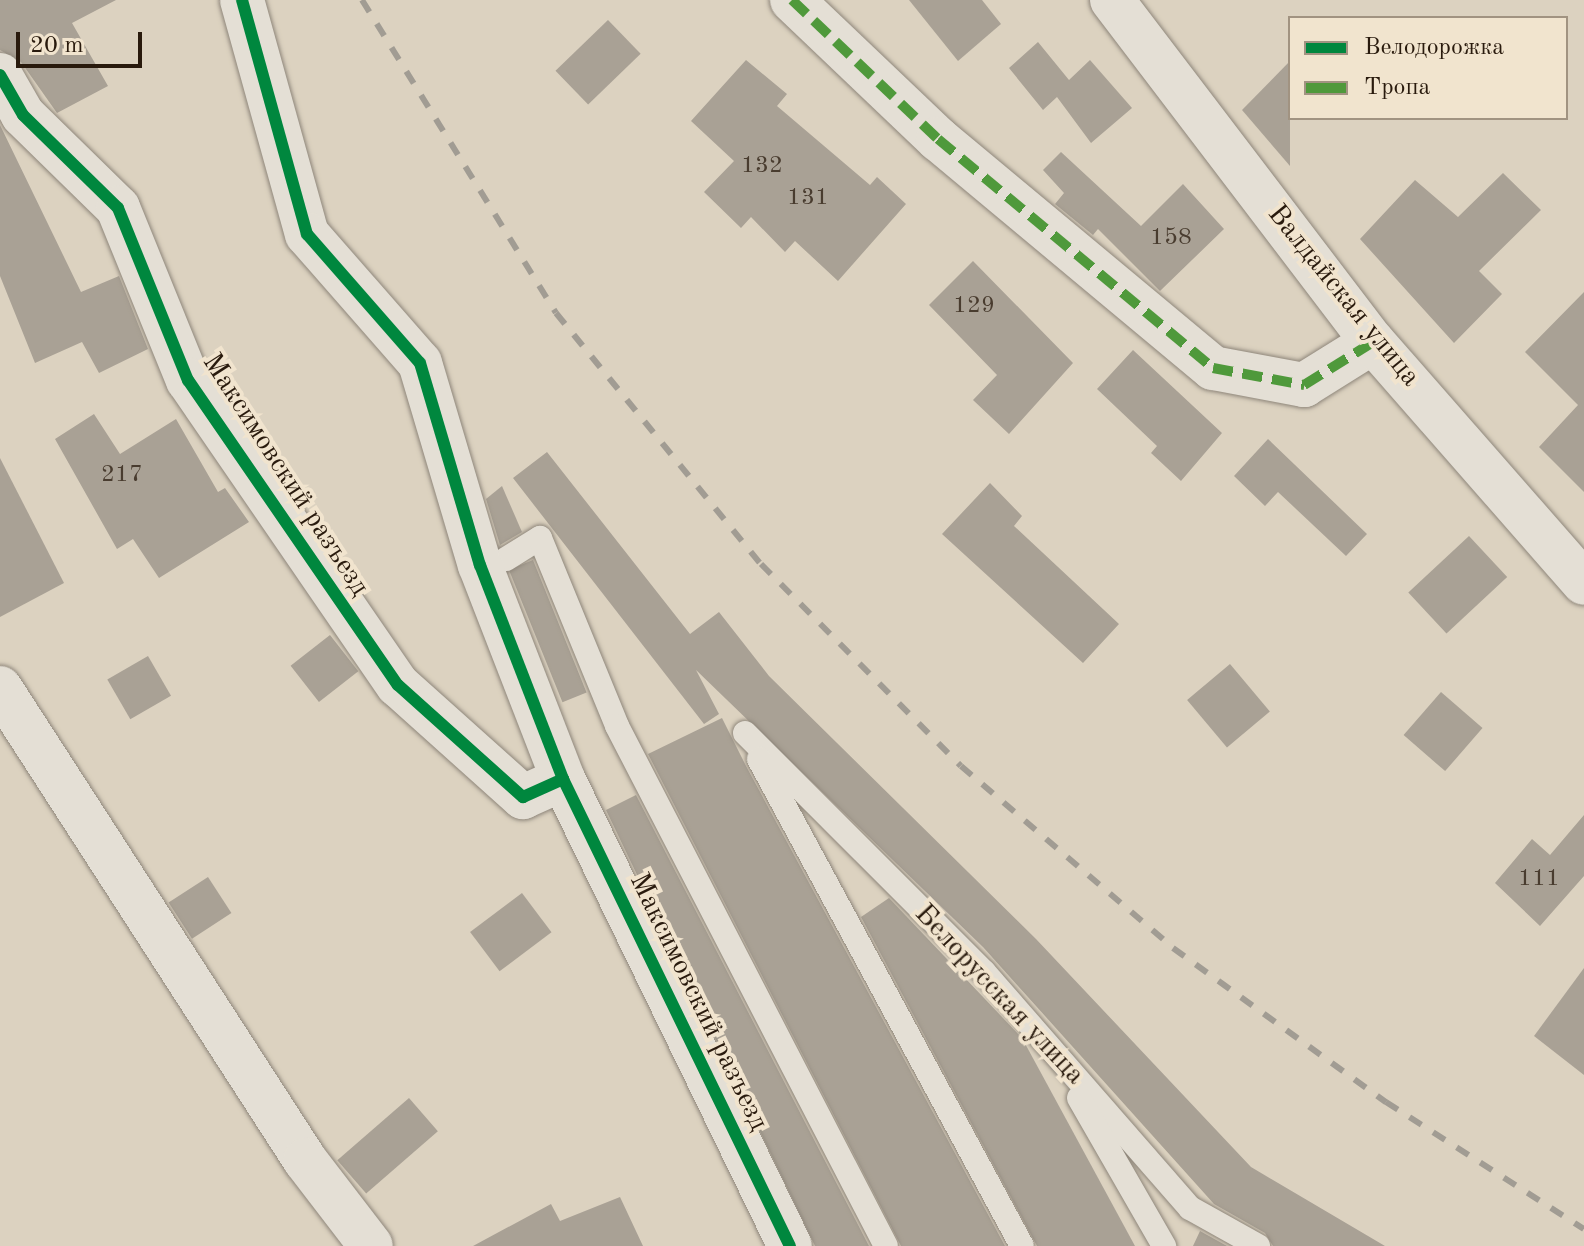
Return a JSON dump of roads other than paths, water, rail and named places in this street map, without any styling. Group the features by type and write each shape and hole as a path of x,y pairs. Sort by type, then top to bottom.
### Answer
{"street":[{"name":"Максимовский разъезд","path":"242,0 307,234 420,363 480,565 563,779 790,1246"},
{"path":"792,0 938,139 1213,368 1304,385 1373,342"},
{"name":"Валдайская улица","path":"1112,0 1373,342 1584,583"},
{"name":"Максимовский разъезд","path":"0,75 23,115 118,208 188,380 398,685 523,797 563,779"},
{"path":"0,688 305,1160 371,1246"}],"lane":[{"path":"506,559 540,538 617,726 886,1246"},
{"name":"Белорусская улица","path":"1022,1246 745,733 984,972 1190,1208 1258,1246"},
{"path":"1052,1051 1164,1246"}],"railway":[{"path":"362,0 556,313 761,564 961,766 1173,948 1386,1102 1584,1229"}]}
